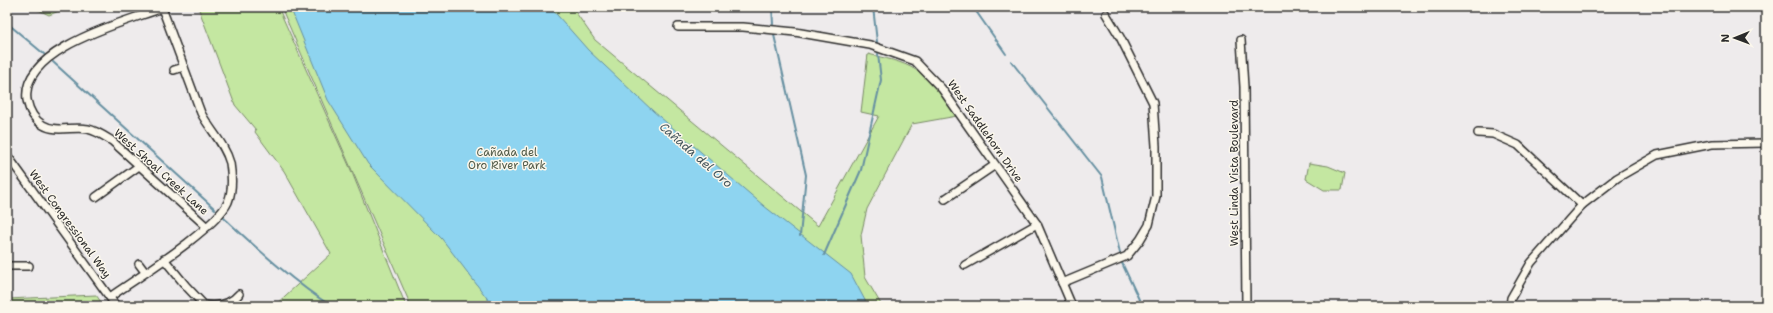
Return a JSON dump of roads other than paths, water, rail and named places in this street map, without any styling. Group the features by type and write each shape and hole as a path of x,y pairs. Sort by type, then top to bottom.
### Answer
{"street":[{"name":"West Shoal Creek Lane","path":"184,67 162,8 65,46 46,59 32,77 28,86 28,107 33,116 42,124 52,128 89,129 100,133 140,166 207,228"},
{"path":"1062,283 1127,256 1140,240 1149,225 1156,196 1156,146 1153,103 1120,37 1106,14"},
{"name":"West Saddlehorn Drive","path":"678,27 743,27 796,32 870,45 915,61 942,89 1037,224 1072,306"},
{"name":"West Linda Vista Boulevard","path":"1241,40 1244,100 1246,306"},
{"path":"110,297 207,228 218,218 228,203 231,194 231,173 226,153 201,113 184,67 174,70"},
{"path":"24,74 32,77"},
{"path":"1478,133 1493,134 1518,145 1582,205"},
{"path":"1510,306 1511,298 1531,263 1582,205 1617,178 1657,155 1712,144 1766,143"},
{"name":"West Congressional Way","path":"7,155 116,306"},
{"path":"945,199 995,164"},
{"path":"96,197 140,166"},
{"path":"965,265 1037,224"},
{"path":"164,259 204,305 218,306 227,304 234,300 238,294"},
{"path":"139,264 145,272"},
{"path":"7,266 29,266"}],"water":[{"name":"Cañada del Oro River Park","path":"290,7 550,7 588,50 653,111 764,206 851,274 868,306 493,306 442,239 368,164 328,100"}],"waterway":[{"path":"772,7 773,24"},
{"path":"873,7 877,42"},
{"path":"973,7 1006,54"},
{"path":"7,23 44,54"},
{"path":"774,35 806,175 800,236"},
{"path":"824,255 861,170 881,80 878,54"},
{"path":"1011,61 1102,177 1120,253"},
{"path":"53,62 215,209"},
{"path":"224,218 289,275 331,306"},
{"path":"1122,263 1142,306"}],"water label":[{"name":"Cañada del Oro","path":"696,155"}]}
